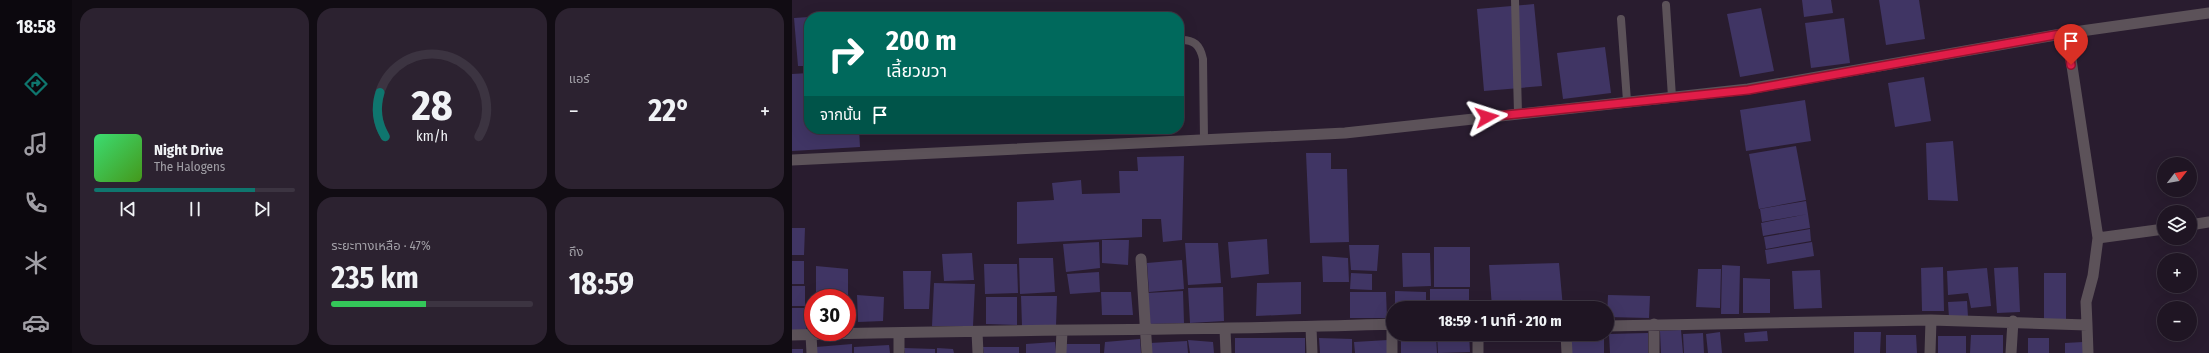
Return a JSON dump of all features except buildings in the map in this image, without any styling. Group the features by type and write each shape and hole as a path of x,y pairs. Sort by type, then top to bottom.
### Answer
{"street":[{"path":"792,160 1345,133 1627,101 1748,90 2066,33 2209,13"},
{"path":"2066,33 2098,238 2093,276 2086,302 2088,353"},
{"path":"2197,224 2209,222"},
{"path":"2098,238 2157,229"},
{"path":"1141,259 1147,353"},
{"path":"1614,326 1931,320 2013,321 2087,325"},
{"path":"1930,353 1931,320"},
{"path":"2011,353 2013,321"},
{"path":"856,334 1062,331 1146,328 1225,329 1386,324"},
{"path":"1654,324 1654,353"},
{"path":"1311,327 1312,353"},
{"path":"1225,329 1226,353"},
{"path":"1061,353 1062,331"},
{"path":"977,332 978,353"},
{"path":"899,333 899,353"},
{"path":"792,335 804,335"},
{"path":"811,341 812,353"},
{"path":"1392,341 1392,353"},
{"path":"1478,341 1478,353"},
{"path":"1566,341 1567,353"}],"lane":[{"path":"1515,0 1518,114"},
{"path":"1666,5 1672,97"},
{"path":"1621,19 1627,101"},
{"path":"1184,41 1194,42 1200,47 1203,58 1204,140"}],"route":[{"path":"1487,117 1627,101 1748,90 2012,44 2066,33 2071,65"}]}
